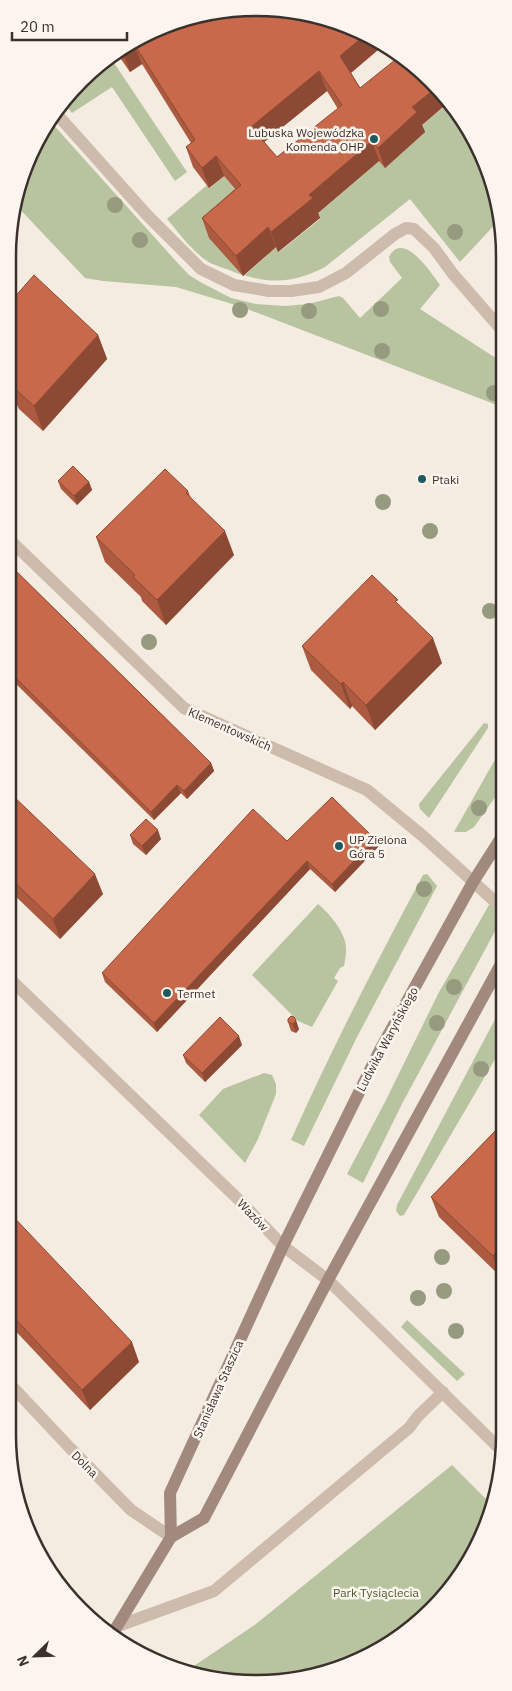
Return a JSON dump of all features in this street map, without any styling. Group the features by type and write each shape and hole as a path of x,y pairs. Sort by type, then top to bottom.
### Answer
{"street":[{"path":"60,118 147,215 201,269 234,286 291,292 319,286 346,272 395,234 406,228 414,229 434,248 453,274 496,321"},
{"name":"Klementowskich","path":"16,545 184,708 367,790 424,837 496,903"},
{"name":"Ludwika Waryńskiego","path":"283,1246 380,1050 473,882 496,846"},
{"path":"116,1629 171,1537 204,1518 328,1280 496,973"},
{"name":"Wazów","path":"16,985 233,1194 283,1246 328,1280 495,1444"},
{"name":"Stanisława Staszica","path":"171,1537 170,1493 283,1246"},
{"name":"Dolna","path":"16,1391 131,1510 171,1537"},
{"path":"117,1630 214,1591 410,1428 418,1416 443,1392"}],"green space":[{"path":"114,63 187,172 175,181 112,87 72,113 68,108 86,86"},
{"path":"444,107 464,136 478,164 488,194 494,225 460,262 410,199 325,267 313,273 289,280 254,278 245,275 276,247 279,252 320,219 316,215 379,161 385,167 424,132 419,127"},
{"path":"55,126 189,275 231,298 256,304 285,306 308,304 339,296 343,298 360,318 402,278 390,262 389,257 395,250 402,248 417,256 440,285 420,309 496,358 496,405 242,307 176,287 85,278 21,210 34,164"},
{"path":"224,176 248,205 244,275 215,265 201,257 190,247 167,219 207,185 210,188"},
{"path":"484,723 488,724 488,728 429,818 420,809 419,804"},
{"path":"496,758 496,796 474,827 466,832 454,832"},
{"path":"427,874 437,886 356,1039 304,1146 291,1140 372,973 423,875"},
{"path":"496,893 496,929 403,1102 363,1183 347,1174 438,994"},
{"path":"318,904 328,913 341,931 346,944 346,952 344,966 340,968 334,978 338,981 312,1027 298,1021 252,975"},
{"path":"496,1017 496,1058 404,1215 400,1216 396,1211 397,1205"},
{"path":"264,1073 272,1075 276,1084 276,1094 258,1139 245,1163 199,1115 223,1089"},
{"path":"407,1320 465,1374 457,1381 401,1327"},
{"name":"Park Tysiąclecia","path":"452,1465 487,1500 478,1527 464,1555 446,1581 426,1605 376,1643 348,1657 318,1667 287,1673 256,1675 225,1673 193,1667 256,1624"}],"building":[{"name":"Lubuska Wojewódzka Komenda OHP","path":"256,16 287,18 318,24 359,40 340,56 360,88 394,61 431,92 412,107 417,112 378,148 372,141 309,195 313,198 271,232 268,227 236,256 202,218 241,185 216,156 202,168 186,147 195,140 136,48 164,34 194,24 225,18","holes":["319,71 342,105 277,157 251,127"]},
{"path":"34,275 98,335 34,406 16,390 16,295"},
{"path":"73,466 89,482 74,496 58,481"},
{"path":"165,469 188,491 186,493 225,531 157,600 133,577 135,575 96,537"},
{"path":"16,571 211,763 184,791 177,785 151,812 16,678"},
{"path":"372,575 398,600 395,601 433,638 366,705 343,682 341,684 302,646"},
{"path":"332,797 375,839 332,884 307,861 154,1023 102,973 253,809 287,841"},
{"path":"16,799 95,874 53,919 16,884"},
{"path":"146,819 158,830 142,846 130,835"},
{"path":"291,1016 296,1020 293,1024 288,1022"},
{"path":"220,1017 239,1036 202,1073 183,1055"},
{"path":"496,1130 496,1252 493,1256 431,1197"},
{"path":"16,1219 132,1342 82,1390 16,1320"}],"place":[{"name":"Lubuska Wojewódzka Komenda OHP","path":"374,139"},
{"name":"Ptaki","path":"422,479"},
{"name":"UP Zielona Góra 5","path":"339,846"},
{"name":"Termet","path":"167,993"}]}
